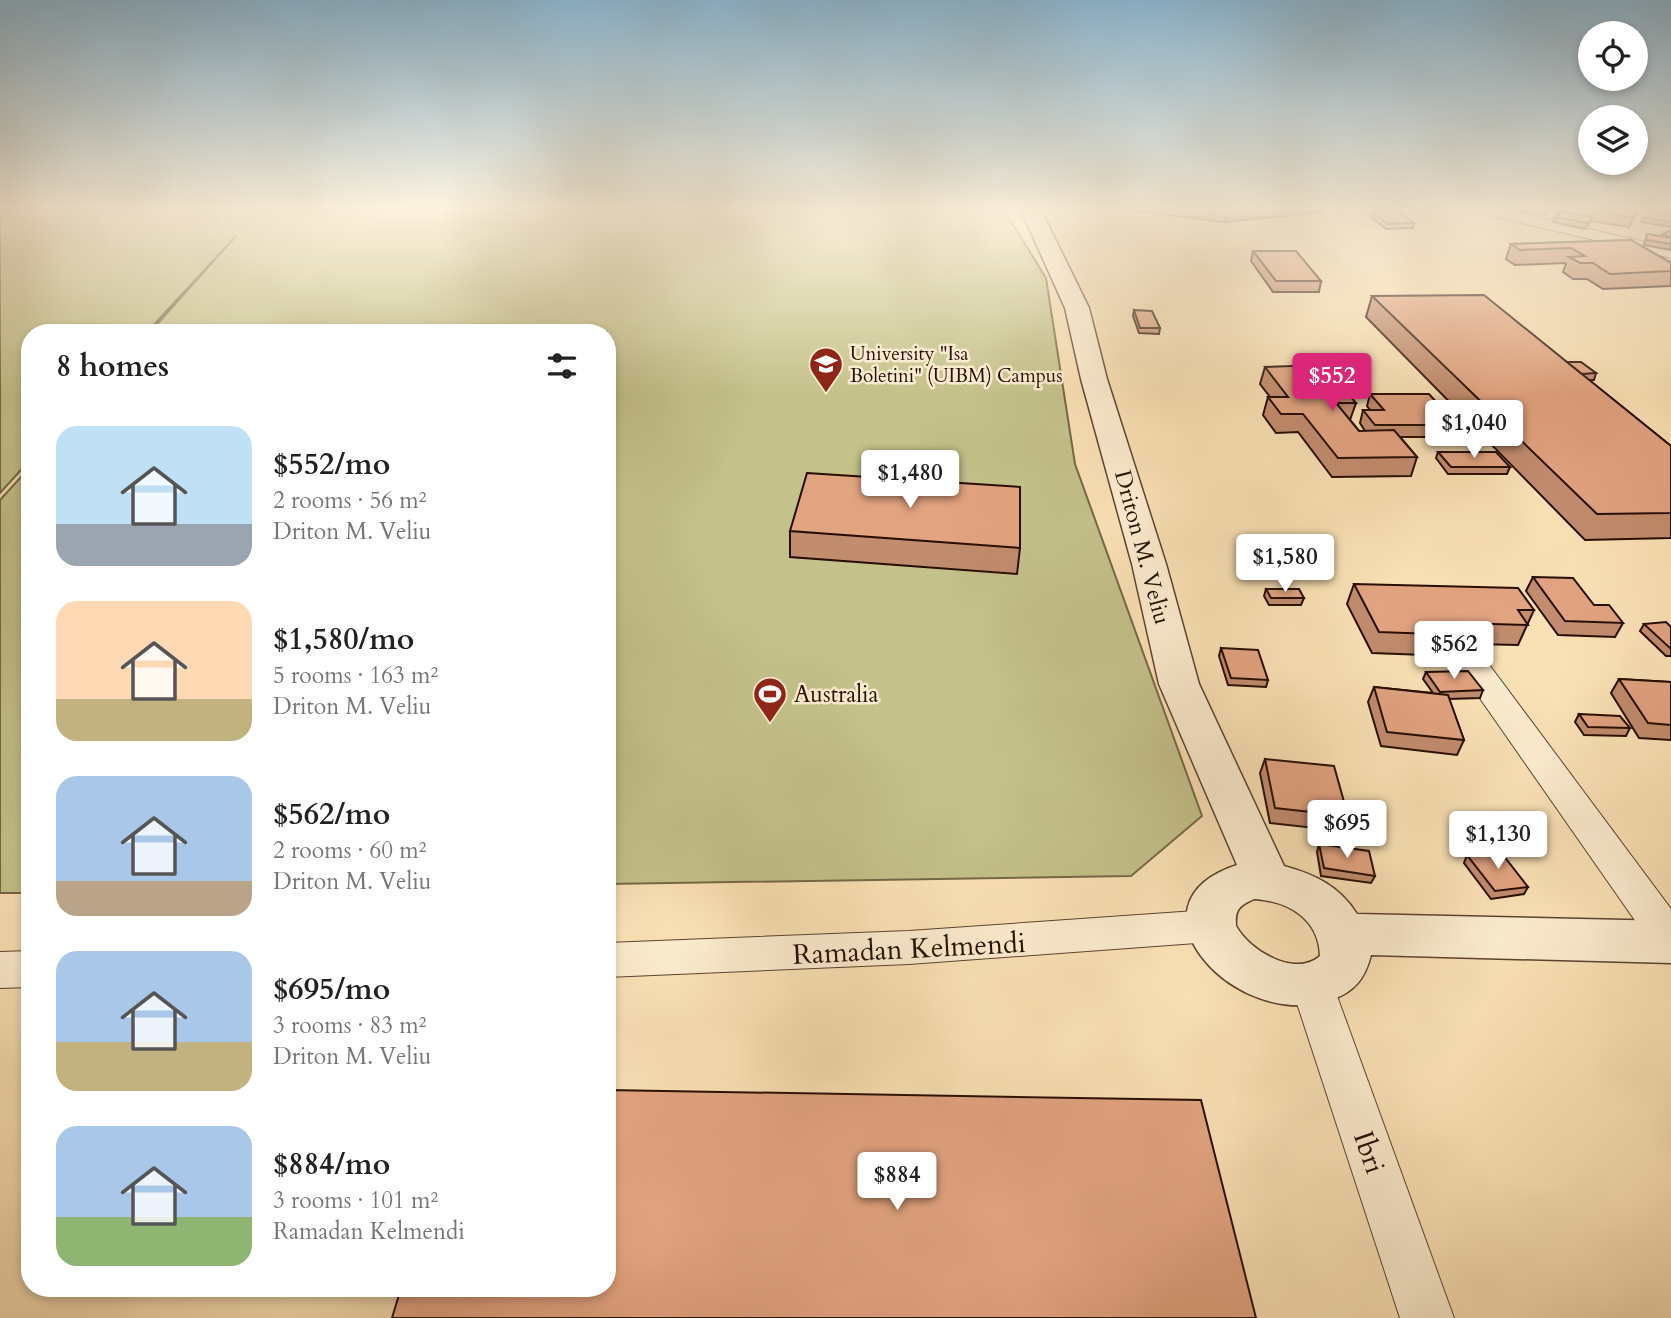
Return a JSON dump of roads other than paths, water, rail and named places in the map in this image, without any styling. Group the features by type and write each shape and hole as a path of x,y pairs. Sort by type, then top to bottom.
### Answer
{"street":[{"name":"Driton M. Veliu","path":"1060,272 1077,308 1094,380 1149,564 1179,684 1267,880"},
{"path":"1465,654 1671,941"},
{"path":"1267,880 1306,892 1336,919 1344,934 1347,952 1342,967 1329,979 1312,985 1291,986 1269,982 1230,959 1217,943 1210,926 1210,909 1218,895 1231,885 1267,880"},
{"name":"Ramadan Kelmendi","path":"616,960 772,956 1035,941 1210,926"},
{"path":"1344,934 1671,941"},
{"path":"0,970 21,969"},
{"name":"Ibri","path":"1312,985 1427,1318"}],"place":[{"name":"University \"Isa Boletini\" (UIBM) Campus","path":"826,394"},
{"name":"Australia","path":"770,724"}]}
